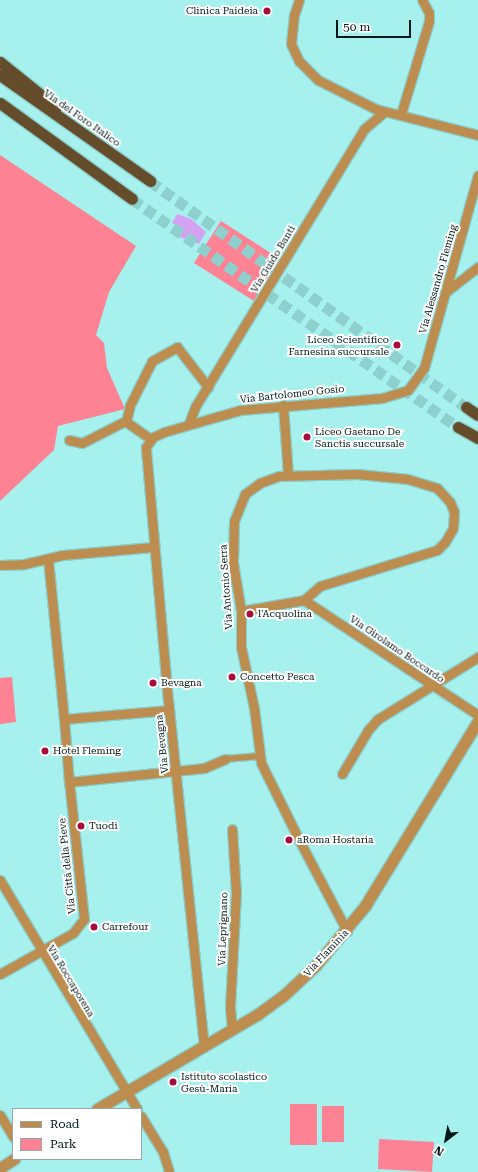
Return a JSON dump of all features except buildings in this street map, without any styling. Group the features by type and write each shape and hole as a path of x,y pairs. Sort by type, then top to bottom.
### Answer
{"highway":[{"path":"0,62 105,150"},
{"name":"Via del Foro Italico","path":"0,75 150,181"},
{"path":"0,103 132,199"},
{"path":"0,107 33,128"},
{"path":"466,407 478,415"},
{"path":"458,426 478,438"}],"street":[{"path":"299,0 294,15 291,38 299,61 311,75 328,86 384,112 401,114 478,135"},
{"path":"401,114 429,21 429,13 422,0"},
{"name":"Via Guido Banti","path":"189,423 208,387 364,129 384,112"},
{"name":"Via Alessandro Fleming","path":"413,385 424,368 447,291 478,175"},
{"path":"447,291 478,267"},
{"path":"126,422 130,405 152,361 177,347 208,387"},
{"name":"Via Bartolomeo Gosio","path":"150,440 189,423 250,408 392,396 405,392 413,385"},
{"path":"283,405 288,475"},
{"path":"126,422 150,440"},
{"path":"69,440 82,443 126,422"},
{"name":"Via Bevagna","path":"150,440 146,451 154,547 204,1047"},
{"name":"Via Antonio Serra","path":"304,600 320,586 437,550 451,533 454,512 445,495 428,483 357,474 288,475 272,477 252,488 246,494 236,515 233,563 241,611 241,647 254,708 260,756 298,840 347,931"},
{"path":"0,565 48,559 62,555 154,547"},
{"path":"48,559 64,719 170,710"},
{"path":"241,611 304,600"},
{"name":"Via Girolamo Boccardo","path":"304,600 430,685 478,715"},
{"path":"342,774 368,730 378,719 430,685 478,657"},
{"name":"Via Città della Pieve","path":"0,974 76,930 84,919 69,782 64,719"},
{"name":"Via Flaminia","path":"99,1108 232,1030 283,996 316,965 347,931 402,848 478,721"},
{"path":"69,782 204,768 225,759 260,756"},
{"name":"Via Leprignano","path":"232,828 236,901 230,1007 232,1030"},
{"name":"Via Roccaporena","path":"0,880 40,951 135,1108"},
{"path":"0,1115 12,1135"},
{"path":"142,1118 163,1152 169,1172"},
{"path":"0,1168 12,1160"}],"green space":[{"path":"0,155 136,246 109,292 96,335 104,343 107,368 125,409 58,426 54,450 0,501"},
{"path":"221,221 280,259 254,301 194,263"},
{"path":"12,677 16,722 0,724 0,678"},
{"path":"290,1104 317,1104 317,1145 290,1145"},
{"path":"322,1106 344,1106 344,1142 322,1142"},
{"path":"379,1139 434,1142 432,1172 378,1169"}],"shaded area":[{"path":"177,214 191,219 206,232 199,244 179,237 180,231 184,230 172,223"}],"tunnel":[{"path":"150,181 466,407"},
{"path":"132,199 458,427"}],"place":[{"name":"Clinica Paideia","path":"267,11"},
{"name":"Liceo Scientifico Farnesina succursale","path":"397,345"},
{"name":"Liceo Gaetano De Sanctis succursale","path":"307,437"},
{"name":"l'Acquolina","path":"250,614"},
{"name":"Concetto Pesca","path":"232,677"},
{"name":"Bevagna","path":"153,683"},
{"name":"Hotel Fleming","path":"45,751"},
{"name":"Tuodì","path":"81,826"},
{"name":"aRoma Hostaria","path":"289,840"},
{"name":"Carrefour","path":"94,927"},
{"name":"Istituto scolastico Gesù-Maria","path":"173,1082"}]}
